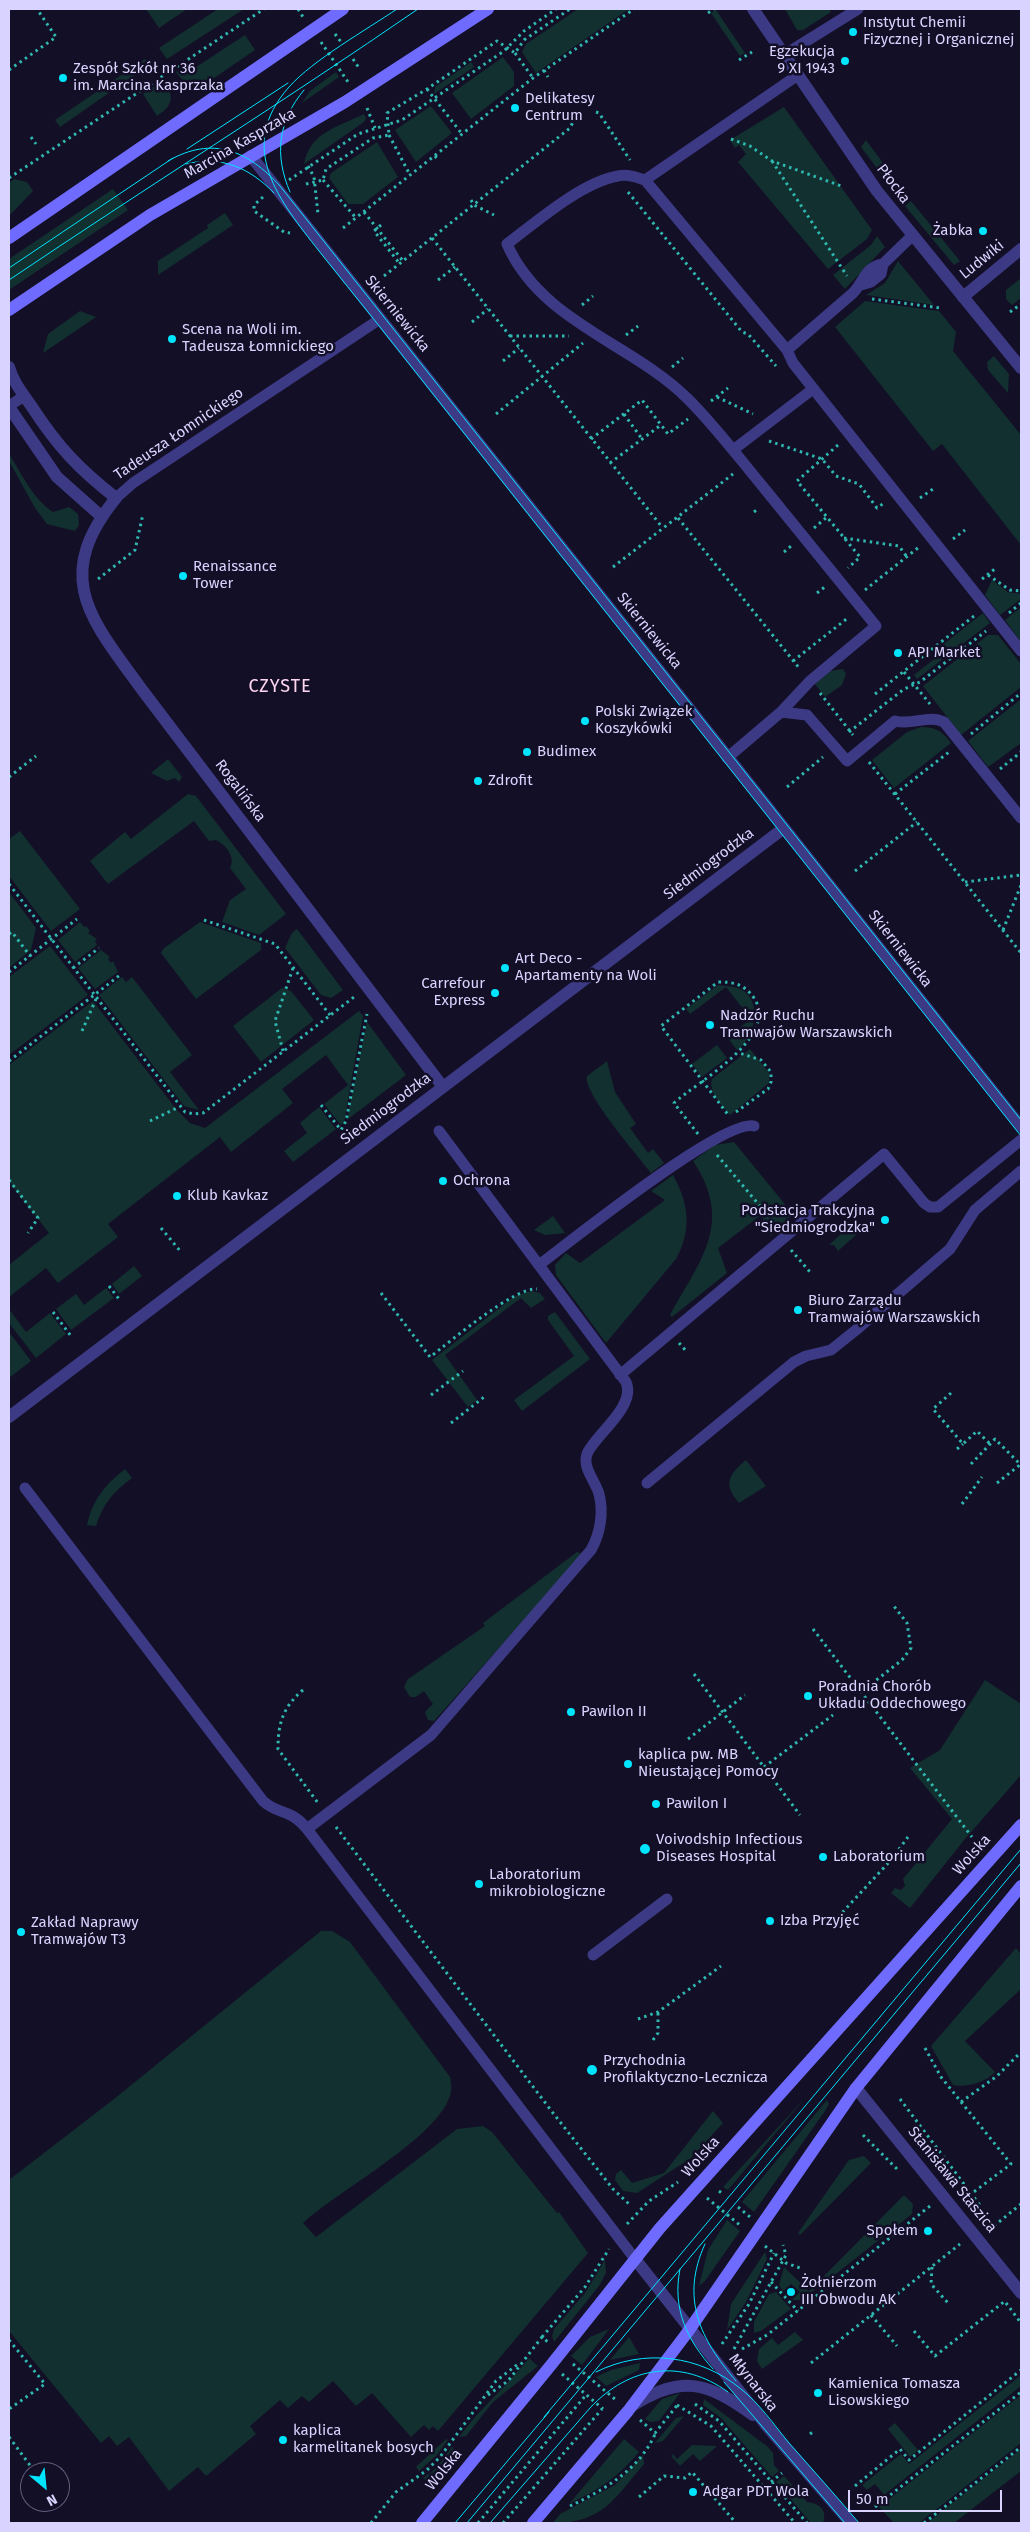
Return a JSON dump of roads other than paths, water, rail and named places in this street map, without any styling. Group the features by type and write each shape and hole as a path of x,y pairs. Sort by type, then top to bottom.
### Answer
{"main road":[{"path":"9,238 343,9"},
{"name":"Marcina Kasprzaka","path":"9,310 150,215 371,86 488,9"},
{"name":"Wolska","path":"422,2523 635,2259 695,2188 1021,1826"},
{"path":"533,2523 632,2406 690,2329 856,2088 1021,1886"}],"street":[{"name":"Płocka","path":"753,9 863,171 913,236 1021,368"},
{"name":"Skierniewicka","path":"251,156 1021,1127"},
{"name":"Ludwiki","path":"963,297 1021,249"},
{"name":"Tadeusza Łomnickiego","path":"9,367 24,396 67,457 116,498"},
{"path":"9,406 54,472 102,517"},
{"name":"Rogalińska","path":"116,498 90,537 83,559 84,597 95,623 140,687 443,1086"},
{"name":"Siedmiogrodzka","path":"9,1417 784,828"},
{"name":"Stanisława Staszica","path":"856,2088 1021,2293"},
{"name":"Młynarska","path":"635,2259 766,2425 851,2523"},
{"path":"632,2406 667,2388 700,2386 720,2393 766,2425"}],"lane":[{"path":"784,55 858,9"},
{"path":"645,180 798,76"},
{"path":"727,758 781,712 810,681 876,626 699,411 660,376 550,302 516,261 507,244 557,206 593,186 619,176 645,180 787,350 793,363 1021,651"},
{"path":"787,350 860,285 864,274 873,266 883,264 913,236"},
{"name":"Tadeusza Łomnickiego","path":"116,498 133,483 380,319"},
{"path":"733,450 754,436 813,388"},
{"path":"9,406 24,396"},
{"path":"781,712 807,715 847,761 895,721 912,724 932,719 944,722 1021,818"},
{"path":"539,1265 707,1142 740,1126 754,1126"},
{"path":"307,1830 431,1735 591,1550 600,1526 601,1504 596,1486 587,1469 586,1458 590,1449 611,1424 626,1396 627,1385 620,1375 439,1130"},
{"path":"620,1375 884,1154 924,1202 930,1207 938,1207 1021,1140"},
{"path":"647,1483 794,1362 806,1356 831,1350 856,1330 950,1249 976,1210 1021,1171"},
{"path":"25,1488 262,1801 271,1807 296,1816 635,2259"},
{"path":"594,1955 667,1898"}],"tram line":[{"path":"397,9 312,66 289,87 273,110 265,131 264,153 269,173 278,193 290,213 319,251 1021,1136"},
{"path":"9,280 418,9"},
{"path":"187,149 288,83"},
{"path":"290,192 282,165 281,139 289,114 304,90"},
{"path":"168,161 184,153 200,149 215,148 229,151 255,164 280,186 1021,1120"},
{"path":"9,268 173,158"},
{"path":"186,164 211,161 234,166 245,170 274,193"},
{"path":"544,2417 1021,1849"},
{"path":"467,2523 1021,1863"},
{"path":"705,2244 694,2282 694,2300 698,2317 712,2349 736,2381"},
{"path":"680,2269 678,2284 680,2311 689,2335 713,2369"},
{"path":"596,2372 614,2364 652,2358 690,2362 725,2378 741,2389 761,2408 859,2523"},
{"path":"490,2523 590,2408 621,2383 638,2376 674,2371 692,2374 710,2381 728,2392"},
{"path":"724,2382 845,2523"},
{"path":"455,2523 549,2412"}],"place":[{"name":"Instytut Chemii Fizycznej i Organicznej","path":"853,32"},
{"name":"Egzekucja 9 XI 1943","path":"845,61"},
{"name":"Zespół Szkół nr 36 im. Marcina Kasprzaka","path":"63,78"},
{"name":"Delikatesy Centrum","path":"515,108"},
{"name":"Żabka","path":"983,231"},
{"name":"Scena na Woli im. Tadeusza Łomnickiego","path":"172,339"},
{"name":"Renaissance Tower","path":"183,576"},
{"name":"API Market","path":"898,653"},
{"name":"Polski Związek Koszykówki","path":"585,721"},
{"name":"Budimex","path":"527,752"},
{"name":"Zdrofit","path":"478,781"},
{"name":"Art Deco - Apartamenty na Woli","path":"505,968"},
{"name":"Carrefour Express","path":"495,993"},
{"name":"Nadzór Ruchu Tramwajów Warszawskich","path":"710,1025"},
{"name":"Ochrona","path":"443,1181"},
{"name":"Klub Kavkaz","path":"177,1196"},
{"name":"Podstacja Trakcyjna \"Siedmiogrodzka\"","path":"885,1220"},
{"name":"Biuro Zarządu Tramwajów Warszawskich","path":"798,1310"},
{"name":"Poradnia Chorób Układu Oddechowego","path":"808,1696"},
{"name":"Pawilon II","path":"571,1712"},
{"name":"kaplica pw. MB Nieustającej Pomocy","path":"628,1764"},
{"name":"Pawilon I","path":"656,1804"},
{"name":"Voivodship Infectious Diseases Hospital","path":"645,1849"},
{"name":"Laboratorium","path":"823,1857"},
{"name":"Laboratorium mikrobiologiczne","path":"479,1884"},
{"name":"Izba Przyjęć","path":"770,1921"},
{"name":"Zakład Naprawy Tramwajów T3","path":"21,1932"},
{"name":"Przychodnia Profilaktyczno-Lecznicza","path":"592,2070"},
{"name":"Społem","path":"928,2231"},
{"name":"Żołnierzom III Obwodu AK","path":"791,2292"},
{"name":"Kamienica Tomasza Lisowskiego","path":"818,2393"},
{"name":"kaplica karmelitanek bosych","path":"283,2440"},
{"name":"Adgar PDT Wola","path":"693,2492"}],"district":[{"name":"CZYSTE","path":"280,687"}]}
